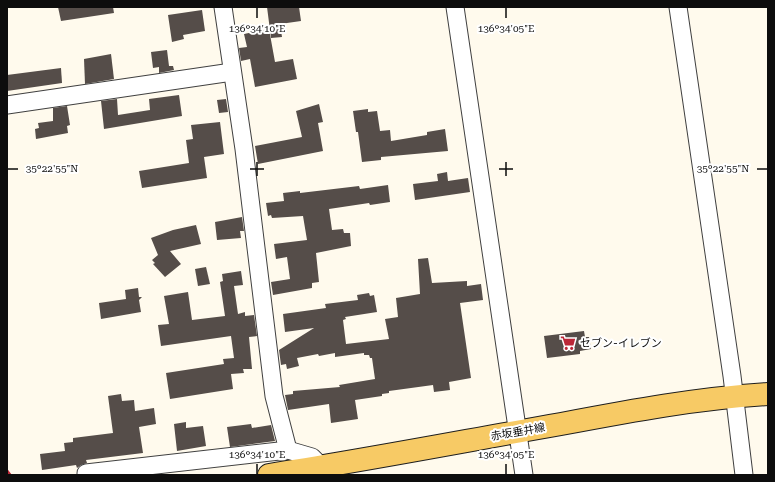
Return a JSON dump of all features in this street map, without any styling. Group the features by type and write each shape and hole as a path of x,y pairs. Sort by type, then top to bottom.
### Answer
{"main road":[{"name":"赤坂垂井線","path":"268,475 320,471 626,412 734,396 768,394"}],"street":[{"path":"223,7 244,149 274,396 288,450"},
{"path":"455,7 524,475"},
{"path":"678,7 744,475"},
{"path":"7,105 232,72"},
{"path":"86,475 86,473 94,472 288,450 312,457 320,471"}],"building":[{"path":"58,7 113,7 114,13 61,21"},
{"path":"267,7 299,7 301,21 280,24 282,37 271,38"},
{"path":"202,10 205,31 183,35 184,39 172,42 168,15"},
{"path":"269,29 275,62 293,59 297,79 255,87 250,59 241,61 239,48 247,47 244,34"},
{"path":"167,50 169,66 173,66 174,70 159,73 159,67 153,68 151,52"},
{"path":"111,54 114,79 85,84 84,59"},
{"path":"61,68 62,83 7,91 7,75"},
{"path":"179,95 182,116 104,129 101,101 117,99 118,115 150,110 149,99"},
{"path":"226,99 228,112 219,113 217,100"},
{"path":"319,104 323,122 318,123 323,151 258,164 255,146 302,137 296,111"},
{"path":"67,106 70,125 67,126 68,133 36,139 35,129 39,128 38,123 53,121 53,108"},
{"path":"368,109 368,112 377,111 380,131 390,130 391,141 427,135 427,132 445,129 448,151 381,157 381,160 362,162 358,132 356,132 353,111"},
{"path":"220,122 224,154 204,157 207,178 142,188 139,171 189,163 186,140 193,139 191,125"},
{"path":"447,172 448,181 468,178 470,192 415,200 413,184 438,181 437,174"},
{"path":"388,185 390,202 370,205 369,203 329,209 332,230 343,229 344,233 350,233 351,246 316,253 319,282 312,283 312,288 273,295 271,282 290,279 287,257 276,259 274,244 307,240 303,216 272,218 271,215 268,216 266,203 284,201 283,193 300,191 300,193 359,186 360,189"},
{"path":"242,217 244,231 240,231 241,238 217,240 215,222"},
{"path":"196,225 201,244 170,251 181,264 165,277 153,264 155,263 152,260 158,255 151,238 173,230"},
{"path":"428,258 432,283 467,281 467,286 481,284 483,300 460,303 471,378 449,382 450,390 434,392 433,385 389,391 389,393 382,394 382,396 355,400 358,419 331,423 329,404 288,410 285,395 293,394 293,391 340,387 339,385 375,379 372,358 370,358 369,355 364,355 364,353 335,357 335,353 319,356 318,354 297,358 299,366 287,369 286,364 281,365 279,350 314,328 285,332 283,314 326,308 325,304 358,300 357,295 369,293 370,296 374,295 377,312 345,317 346,319 343,320 346,344 389,339 385,319 398,317 396,298 420,294 418,259"},
{"path":"206,267 210,284 198,286 195,269"},
{"path":"241,271 243,285 234,286 238,314 245,312 245,316 254,315 257,336 249,337 252,369 243,369 244,373 231,374 233,389 170,399 166,373 224,364 223,359 234,358 231,336 161,346 158,325 169,324 164,296 188,292 192,320 225,316 220,282 223,281 222,274"},
{"path":"138,288 139,297 142,297 139,300 141,312 101,319 99,303 126,299 125,290"},
{"name":"セブン-イレブン","path":"584,331 585,337 589,337 591,349 580,351 580,354 547,358 544,336"},
{"path":"121,394 122,401 134,400 135,411 154,408 156,424 139,427 143,453 86,460 87,463 77,468 76,465 42,470 40,454 65,451 64,443 73,442 73,438 113,433 108,396"},
{"path":"186,422 186,428 203,426 206,446 177,451 174,424"},
{"path":"251,424 252,428 271,425 275,441 230,447 227,427"}],"railway":[{"path":"7,471 10,475"}],"place":[{"name":"セブン-イレブン","path":"568,343"}]}
